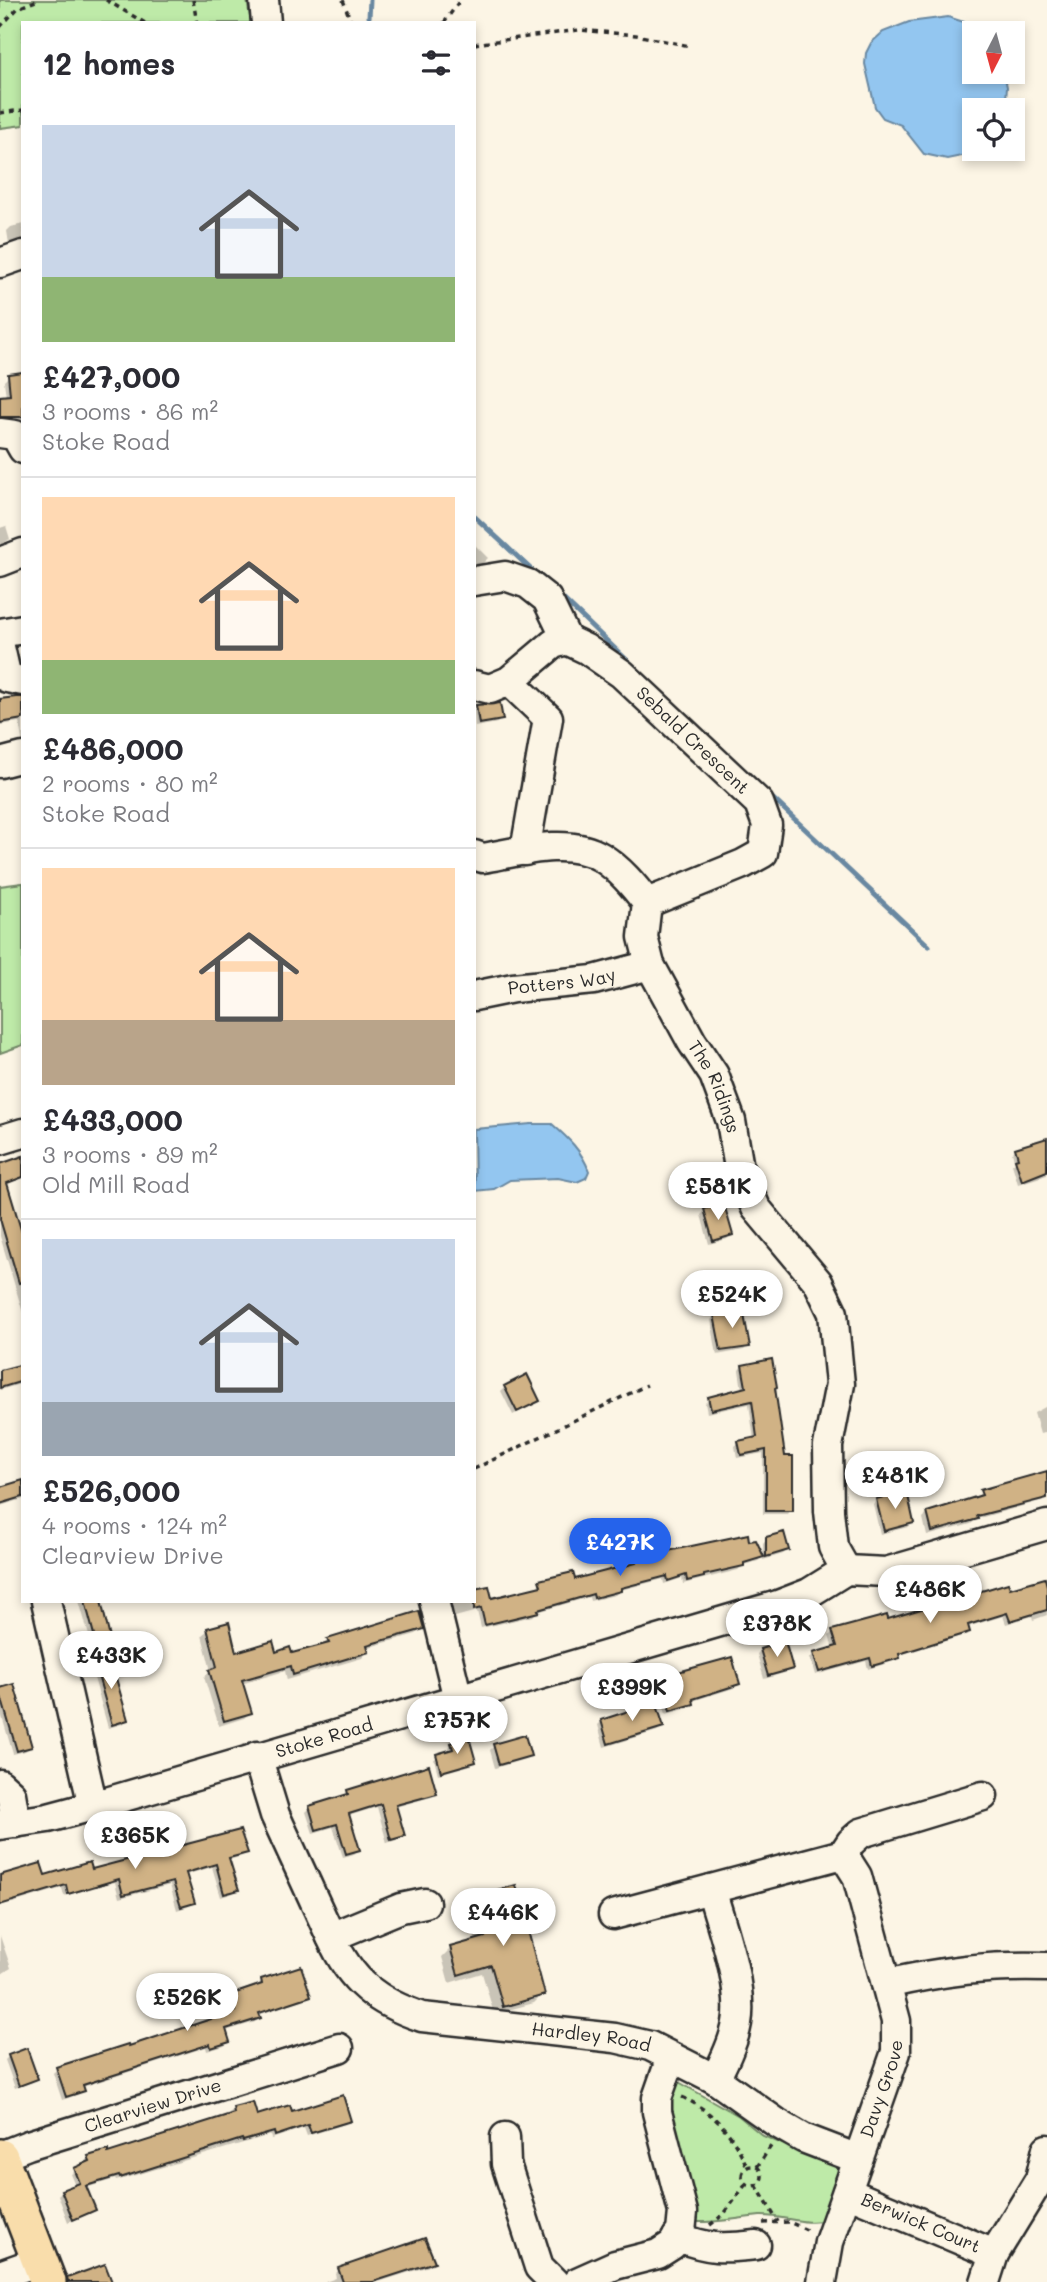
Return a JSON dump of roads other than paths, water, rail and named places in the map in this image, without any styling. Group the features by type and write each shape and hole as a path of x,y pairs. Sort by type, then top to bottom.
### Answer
{"main road":[{"path":"0,2156 44,2271"}],"street":[{"path":"264,0 266,21"},
{"path":"0,263 21,256"},
{"path":"0,433 15,435 21,446"},
{"path":"0,562 21,554"},
{"path":"476,581 505,576 528,584 547,599 567,640 553,644 509,681 490,689 476,686"},
{"path":"0,633 21,629"},
{"name":"Sebald Crescent","path":"567,640 586,649 622,674 759,803 768,825 763,853 743,864 647,903"},
{"path":"0,647 7,678 21,681"},
{"path":"509,681 548,719 525,851"},
{"path":"0,763 21,758"},
{"path":"476,856 483,858 568,847 600,856 628,879 647,903"},
{"name":"The Ridings","path":"647,903 643,937 650,965 692,1042 715,1075 731,1121 739,1168 756,1208 818,1282 833,1312 840,1384 828,1446 829,1511 832,1547 846,1570"},
{"name":"Potters Way","path":"476,996 513,988 594,980 650,965"},
{"path":"0,1140 21,1134"},
{"path":"846,1570 886,1572 1047,1525"},
{"name":"Stoke Road","path":"8,1824 93,1806 778,1605 809,1593 846,1570"},
{"path":"46,1603 93,1806"},
{"path":"434,1603 458,1699"},
{"name":"Hardley Road","path":"257,1756 275,1815 331,1937 354,1976 371,1994 396,2008 422,2017 615,2038 650,2046 715,2079 776,2123 803,2138 858,2159"},
{"path":"0,1784 12,1794 8,1824"},
{"path":"613,1914 843,1854 861,1833 983,1796"},
{"name":"Davy Grove","path":"822,2282 829,2242 896,2052 896,2021 857,1876 843,1854"},
{"path":"711,1889 731,1961 738,2004 738,2022 715,2079"},
{"path":"331,1937 401,1908 425,1903"},
{"path":"886,1984 940,1972 1047,1967"},
{"name":"Clearview Drive","path":"0,2156 339,2048"},
{"path":"576,2282 615,2264 658,2255 672,2245 681,2232 683,2212 657,2112 657,2098 671,2057"},
{"path":"505,2137 506,2164 540,2267 554,2282"},
{"path":"985,2282 995,2254 1040,2179 1047,2149"},
{"name":"Berwick Court","path":"847,2192 995,2254"},
{"path":"677,2237 705,2248 755,2245"},
{"path":"0,2275 44,2271"}],"water":[{"path":"948,17 962,21 962,84 1006,84 1006,98 962,98 962,156 947,159 924,154 901,125 883,118 875,107 865,64 866,53 871,43 883,32 909,22"},
{"path":"552,1124 578,1151 589,1171 586,1178 577,1182 558,1178 510,1180 494,1189 476,1191 476,1129"}],"waterway":[{"path":"369,17 370,0"},
{"path":"476,518 537,575"},
{"path":"560,596 631,664"},
{"path":"768,794 929,946"}]}
